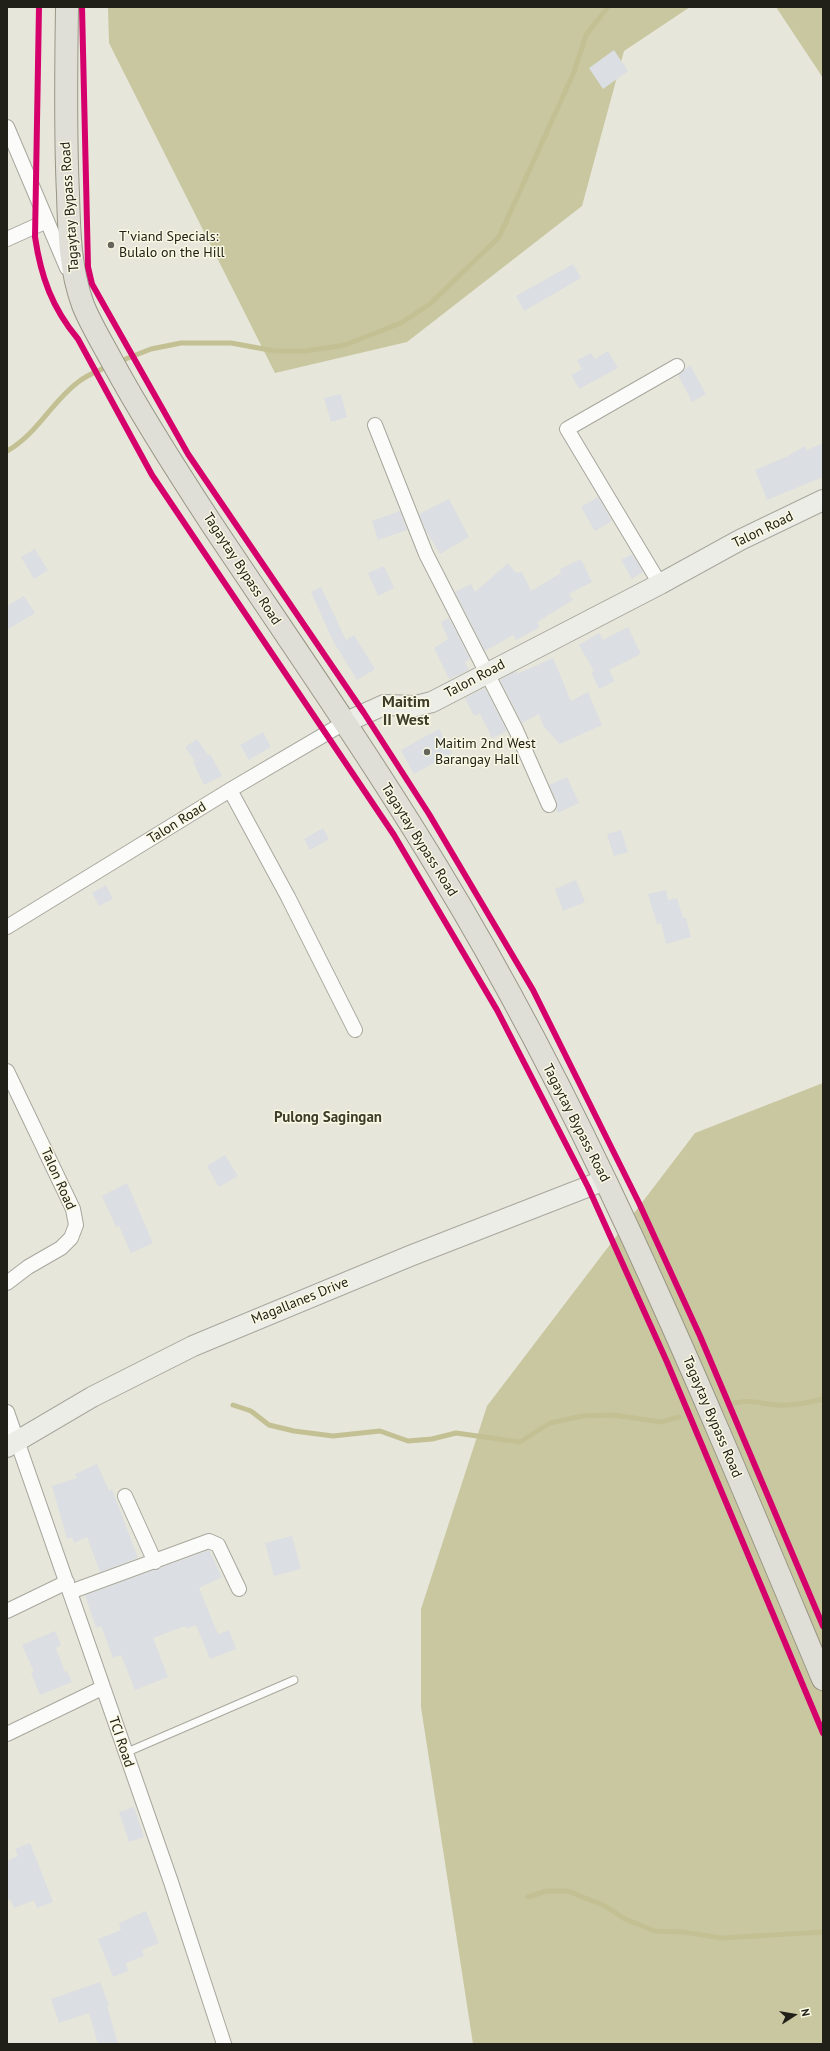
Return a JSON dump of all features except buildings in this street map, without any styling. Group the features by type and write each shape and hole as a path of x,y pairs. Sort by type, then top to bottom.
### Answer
{"main road":[{"name":"Tagaytay Bypass Road","path":"67,7 65,126 69,216 73,273 84,308 124,382 169,459 413,828 476,933 517,1008 606,1180 700,1388 823,1679"}],"street":[{"path":"7,127 84,308"},
{"path":"7,239 47,221"},
{"path":"660,584 567,429 677,366"},
{"path":"376,425 426,554 516,730 549,805"},
{"name":"Talon Road","path":"7,927 230,790 344,723 384,705 416,706 432,702 660,584 740,540 823,500"},
{"path":"230,790 288,897 355,1030"},
{"name":"Talon Road","path":"7,1071 73,1209 76,1225 71,1238 61,1248 28,1267 7,1283"},
{"name":"Magallanes Drive","path":"12,1444 92,1397 200,1343 410,1256 606,1180"},
{"path":"7,1412 12,1444"},
{"name":"TCI Road","path":"12,1444 69,1587 224,2044"},
{"path":"125,1496 155,1562"},
{"path":"7,1611 69,1587 155,1562 209,1541 218,1545 239,1589"},
{"path":"7,1734 102,1688"}],"lane":[{"path":"125,1753 294,1680"}],"shaded area":[{"path":"108,7 690,7 624,51 582,206 407,342 275,373 109,43"},
{"path":"776,7 823,7 823,78"},
{"path":"823,1083 823,2044 473,2044 421,1707 421,1609 487,1406 695,1133"}],"waterway":[{"path":"118,362 151,349 181,343 231,343 275,351 305,351 345,345 401,323 430,304 499,237 574,72 586,35 608,7"},
{"path":"7,451 27,436 59,400 77,383 88,375 109,366"},
{"path":"735,1403 750,1402 788,1405 823,1399"},
{"path":"233,1405 251,1411 269,1425 294,1431 333,1436 380,1431 408,1441 432,1439 456,1433 520,1442 550,1423 582,1416 614,1415 661,1422 679,1417"},
{"path":"528,1897 547,1891 568,1891 605,1906 625,1919 655,1931 683,1932 722,1938 823,1932"}],"cycle path":[{"path":"39,7 35,237 44,279 49,291 61,316 78,339 152,475 394,835 497,1010 588,1187 667,1362 823,1733"},
{"path":"82,7 88,267 92,284 188,454 364,713 429,814 533,990 639,1203 700,1336 823,1626"}],"place":[{"name":"T'viand Specials: Bulalo on the Hill","path":"111,245"},
{"name":"Maitim 2nd West Barangay Hall","path":"427,752"}],"district":[{"name":"Maitim II West","path":"406,711"},
{"name":"Pulong Sagingan","path":"328,1118"}]}
